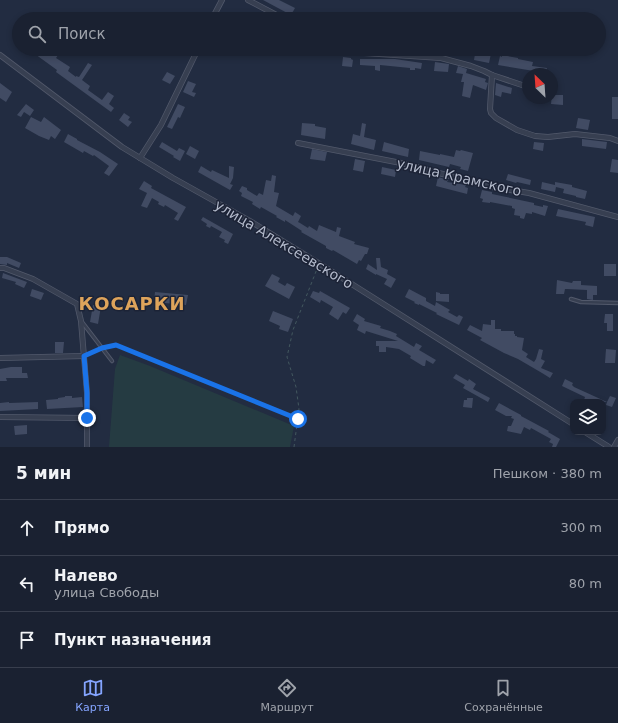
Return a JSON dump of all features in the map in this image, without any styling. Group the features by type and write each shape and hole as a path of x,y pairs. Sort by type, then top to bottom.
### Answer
{"street":[{"path":"216,12 222,0"},
{"path":"248,0 271,12"},
{"name":"улица Алексеевского","path":"0,56 122,147 250,221 570,422"},
{"path":"140,158 161,125 195,56"},
{"path":"415,56 441,58 471,66 522,85"},
{"path":"492,75 491,113 507,125 536,136 548,137 575,134 610,138 618,141"},
{"name":"улица Крамского","path":"298,143 401,163 492,187 529,193 618,217"},
{"path":"0,268 4,268 33,279 77,304 81,321 87,393 87,447"},
{"path":"0,358 84,356"},
{"path":"0,417 87,418"},
{"path":"590,435 609,447"},
{"path":"614,447 618,440"}],"lane":[{"path":"571,299 581,302 618,303"},
{"path":"81,321 112,361"}],"path":[{"path":"294,447 300,409 296,387 287,356 293,330 320,264"},
{"path":"84,356 102,348 116,345 298,419"}],"shaded area":[{"path":"120,355 294,426 290,447 109,447 115,369"}],"building":[{"path":"263,0 279,0 295,8 293,12 285,12"},
{"path":"38,56 57,56 56,58 70,67 68,71 76,77 79,77 88,63 92,65 82,80 90,86 88,90 102,100 108,92 114,96 109,104 114,108 111,112 56,72 57,70"},
{"path":"475,56 490,56 489,63 474,60"},
{"path":"500,56 518,58 533,62 532,66 547,68 522,69 498,65"},
{"path":"343,57 351,58 353,60 352,67 342,66"},
{"path":"360,59 395,59 422,63 421,69 415,68 415,70 410,70 410,68 380,65 380,71 375,70 375,66 360,65"},
{"path":"435,62 449,64 448,72 434,71"},
{"path":"458,66 467,69 466,73 486,79 485,82 488,83 486,90 473,85 470,98 462,96 464,82 461,82 463,74 456,73"},
{"path":"167,72 175,76 170,84 162,80"},
{"path":"188,81 196,84 192,92 196,93 194,97 183,92"},
{"path":"0,83 12,92 6,102 0,98"},
{"path":"496,83 512,88 511,94 502,92 501,97 495,95"},
{"path":"558,95 563,95 563,105 551,104 558,104"},
{"path":"612,97 618,97 618,119 612,119"},
{"path":"26,104 34,110 30,116 24,112 21,117 17,115"},
{"path":"178,104 185,107 180,118 178,117 172,129 167,127"},
{"path":"124,113 130,117 128,120 132,122 128,127 119,120"},
{"path":"31,117 41,122 44,117 61,130 55,139 51,136 49,140 39,136 25,128"},
{"path":"578,118 590,120 588,130 576,128"},
{"path":"302,123 315,124 315,126 326,128 325,139 301,135"},
{"path":"362,123 366,124 364,137 376,140 374,150 351,144 353,134 360,136"},
{"path":"68,134 118,164 109,176 104,173 109,166 94,155 93,156 84,151 83,153 64,142"},
{"path":"582,139 607,142 606,149 582,146"},
{"path":"162,142 177,151 179,148 185,151 180,161 159,147"},
{"path":"384,142 409,149 408,157 382,151"},
{"path":"534,142 544,143 543,151 533,149"},
{"path":"190,146 199,151 195,159 186,154"},
{"path":"312,149 327,152 325,161 310,159"},
{"path":"456,150 473,153 468,171 450,164 449,167 419,160 420,151 454,157"},
{"path":"355,159 365,161 363,172 353,170"},
{"path":"612,159 618,160 618,173 610,172"},
{"path":"201,166 211,172 212,170 229,178 229,166 234,167 233,178 230,184 233,185 230,190 198,172"},
{"path":"382,167 396,170 395,177 381,174"},
{"path":"508,174 531,180 530,185 506,180"},
{"path":"272,175 276,176 274,192 279,193 276,206 293,216 295,212 301,216 298,222 308,228 309,226 317,231 319,225 336,232 337,227 341,228 339,236 355,242 354,244 369,248 367,254 365,254 361,261 359,260 357,264 333,250 332,251 326,248 326,246 301,232 302,231 285,220 285,222 261,207 260,209 252,204 253,202 241,196 242,193 239,191 242,186 257,196 259,193 263,195 266,180 271,181"},
{"path":"438,177 448,180 447,182 466,185 465,187 468,188 467,194 436,186"},
{"path":"144,181 152,186 151,188 186,207 178,221 174,219 178,213 165,205 164,207 158,204 159,202 152,198 147,208 141,206 147,193 139,189"},
{"path":"542,182 555,185 555,182 572,185 572,187 587,191 585,199 563,193 564,189 556,187 555,192 541,189"},
{"path":"482,190 492,192 492,194 534,203 534,205 543,207 543,205 548,206 545,216 532,212 532,214 526,213 524,219 520,218 520,216 514,215 515,209 512,208 512,206 482,202 483,199 480,198"},
{"path":"558,209 595,217 593,227 585,225 586,222 556,216"},
{"path":"203,217 233,234 228,244 224,242 225,240 219,237 222,232 211,226 210,228 206,226 207,224 201,220"},
{"path":"0,257 7,257 21,263 19,268 7,263 7,265 0,264"},
{"path":"376,258 380,258 381,267 388,270 387,274 396,279 391,288 384,284 387,279 366,269 368,264 377,270"},
{"path":"604,264 616,264 616,276 604,276"},
{"path":"3,273 27,282 24,288 15,284 16,282 2,278"},
{"path":"272,274 280,278 278,282 285,286 287,283 295,287 289,299 265,286"},
{"path":"557,280 572,283 573,281 581,281 581,285 597,286 597,295 593,295 593,300 587,299 587,290 567,289 565,289 564,294 556,294"},
{"path":"32,289 44,293 41,300 30,296"},
{"path":"409,289 426,298 426,301 435,306 436,302 450,310 448,312 457,317 459,315 463,317 459,325 405,297"},
{"path":"313,291 319,293 320,291 350,308 346,314 343,312 338,320 329,314 333,307 321,300 320,303 310,297"},
{"path":"155,292 188,295 186,305 154,302"},
{"path":"436,292 440,294 449,294 449,302 436,301"},
{"path":"93,305 101,306 98,324 90,322"},
{"path":"273,311 293,319 288,332 279,329 280,326 269,321"},
{"path":"357,314 365,319 364,321 381,326 380,328 397,334 396,336 414,347 416,343 422,346 419,350 436,360 433,364 426,360 425,366 423,366 410,358 411,356 399,349 386,347 386,352 379,352 379,346 376,346 376,341 398,341 366,331 365,334 357,330 359,325 353,321"},
{"path":"605,314 613,314 613,331 607,331 607,323 604,323"},
{"path":"491,320 495,320 495,329 501,329 501,331 514,331 515,336 524,338 522,350 528,354 526,357 534,362 539,349 543,350 541,359 545,361 541,368 553,373 550,378 518,359 480,340 482,338 467,330 470,325 482,331 483,324 491,325"},
{"path":"55,342 64,342 63,353 55,353"},
{"path":"606,349 616,350 615,363 605,363"},
{"path":"22,367 22,373 27,373 28,378 6,378 7,381 0,381 0,369"},
{"path":"456,374 468,381 469,379 476,384 473,389 490,398 488,402 463,388 465,385 453,378"},
{"path":"565,379 573,383 572,385 574,387 600,399 584,399 585,397 562,386"},
{"path":"65,396 72,396 72,398 82,397 83,407 47,409 46,400 58,399"},
{"path":"610,396 616,398 612,407 606,405"},
{"path":"467,398 473,398 472,408 463,407 464,400 467,400"},
{"path":"38,402 38,409 0,411 0,403"},
{"path":"499,403 549,431 548,432 560,439 556,447 552,447 553,444 549,442 551,439 531,428 530,430 524,427 521,434 507,431 508,426 511,426 514,419 511,418 512,416 506,416 495,410"},
{"path":"27,425 27,434 15,435 14,426"}],"district":[{"name":"КОСАРКИ","path":"132,303"}],"route":[{"path":"87,418 87,393 84,356 102,348 116,345 298,419"}]}
